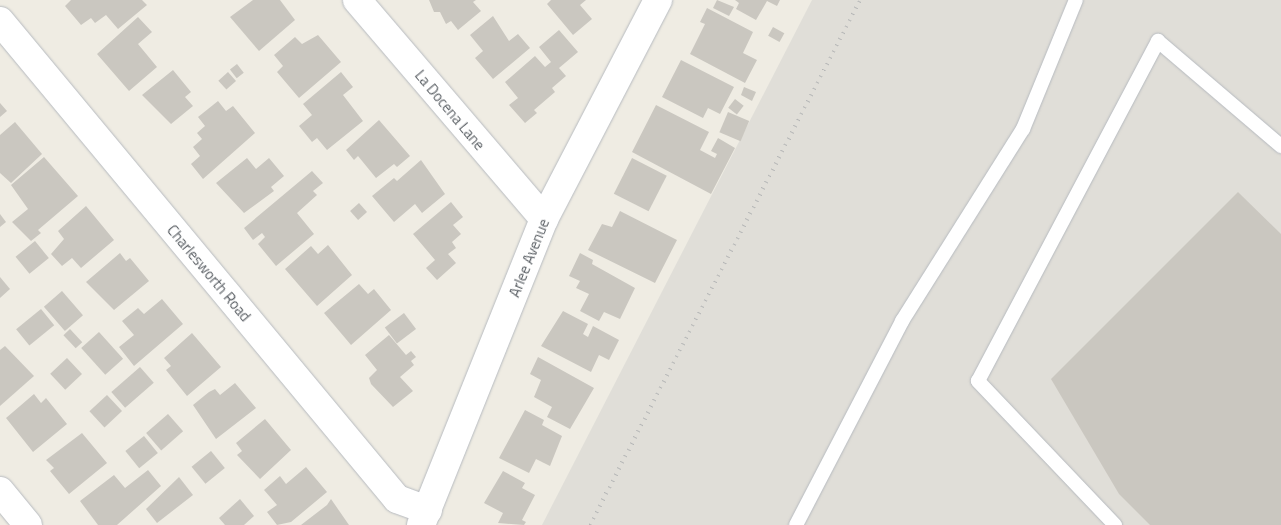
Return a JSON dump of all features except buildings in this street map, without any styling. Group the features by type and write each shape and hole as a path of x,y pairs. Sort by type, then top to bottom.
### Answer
{"street":[{"name":"La Docena Lane","path":"357,0 544,219"},
{"name":"Arlee Avenue","path":"424,518 544,219 658,0"},
{"name":"Charlesworth Road","path":"0,21 397,498 424,518"},
{"path":"0,491 28,525"}],"lane":[{"path":"796,525 902,321 1023,130 1076,0"},
{"path":"1115,525 978,381 1158,41 1281,146"}],"shaded area":[{"path":"812,0 1281,0 1281,525 542,525"}],"railway":[{"path":"590,525 860,0"}]}
